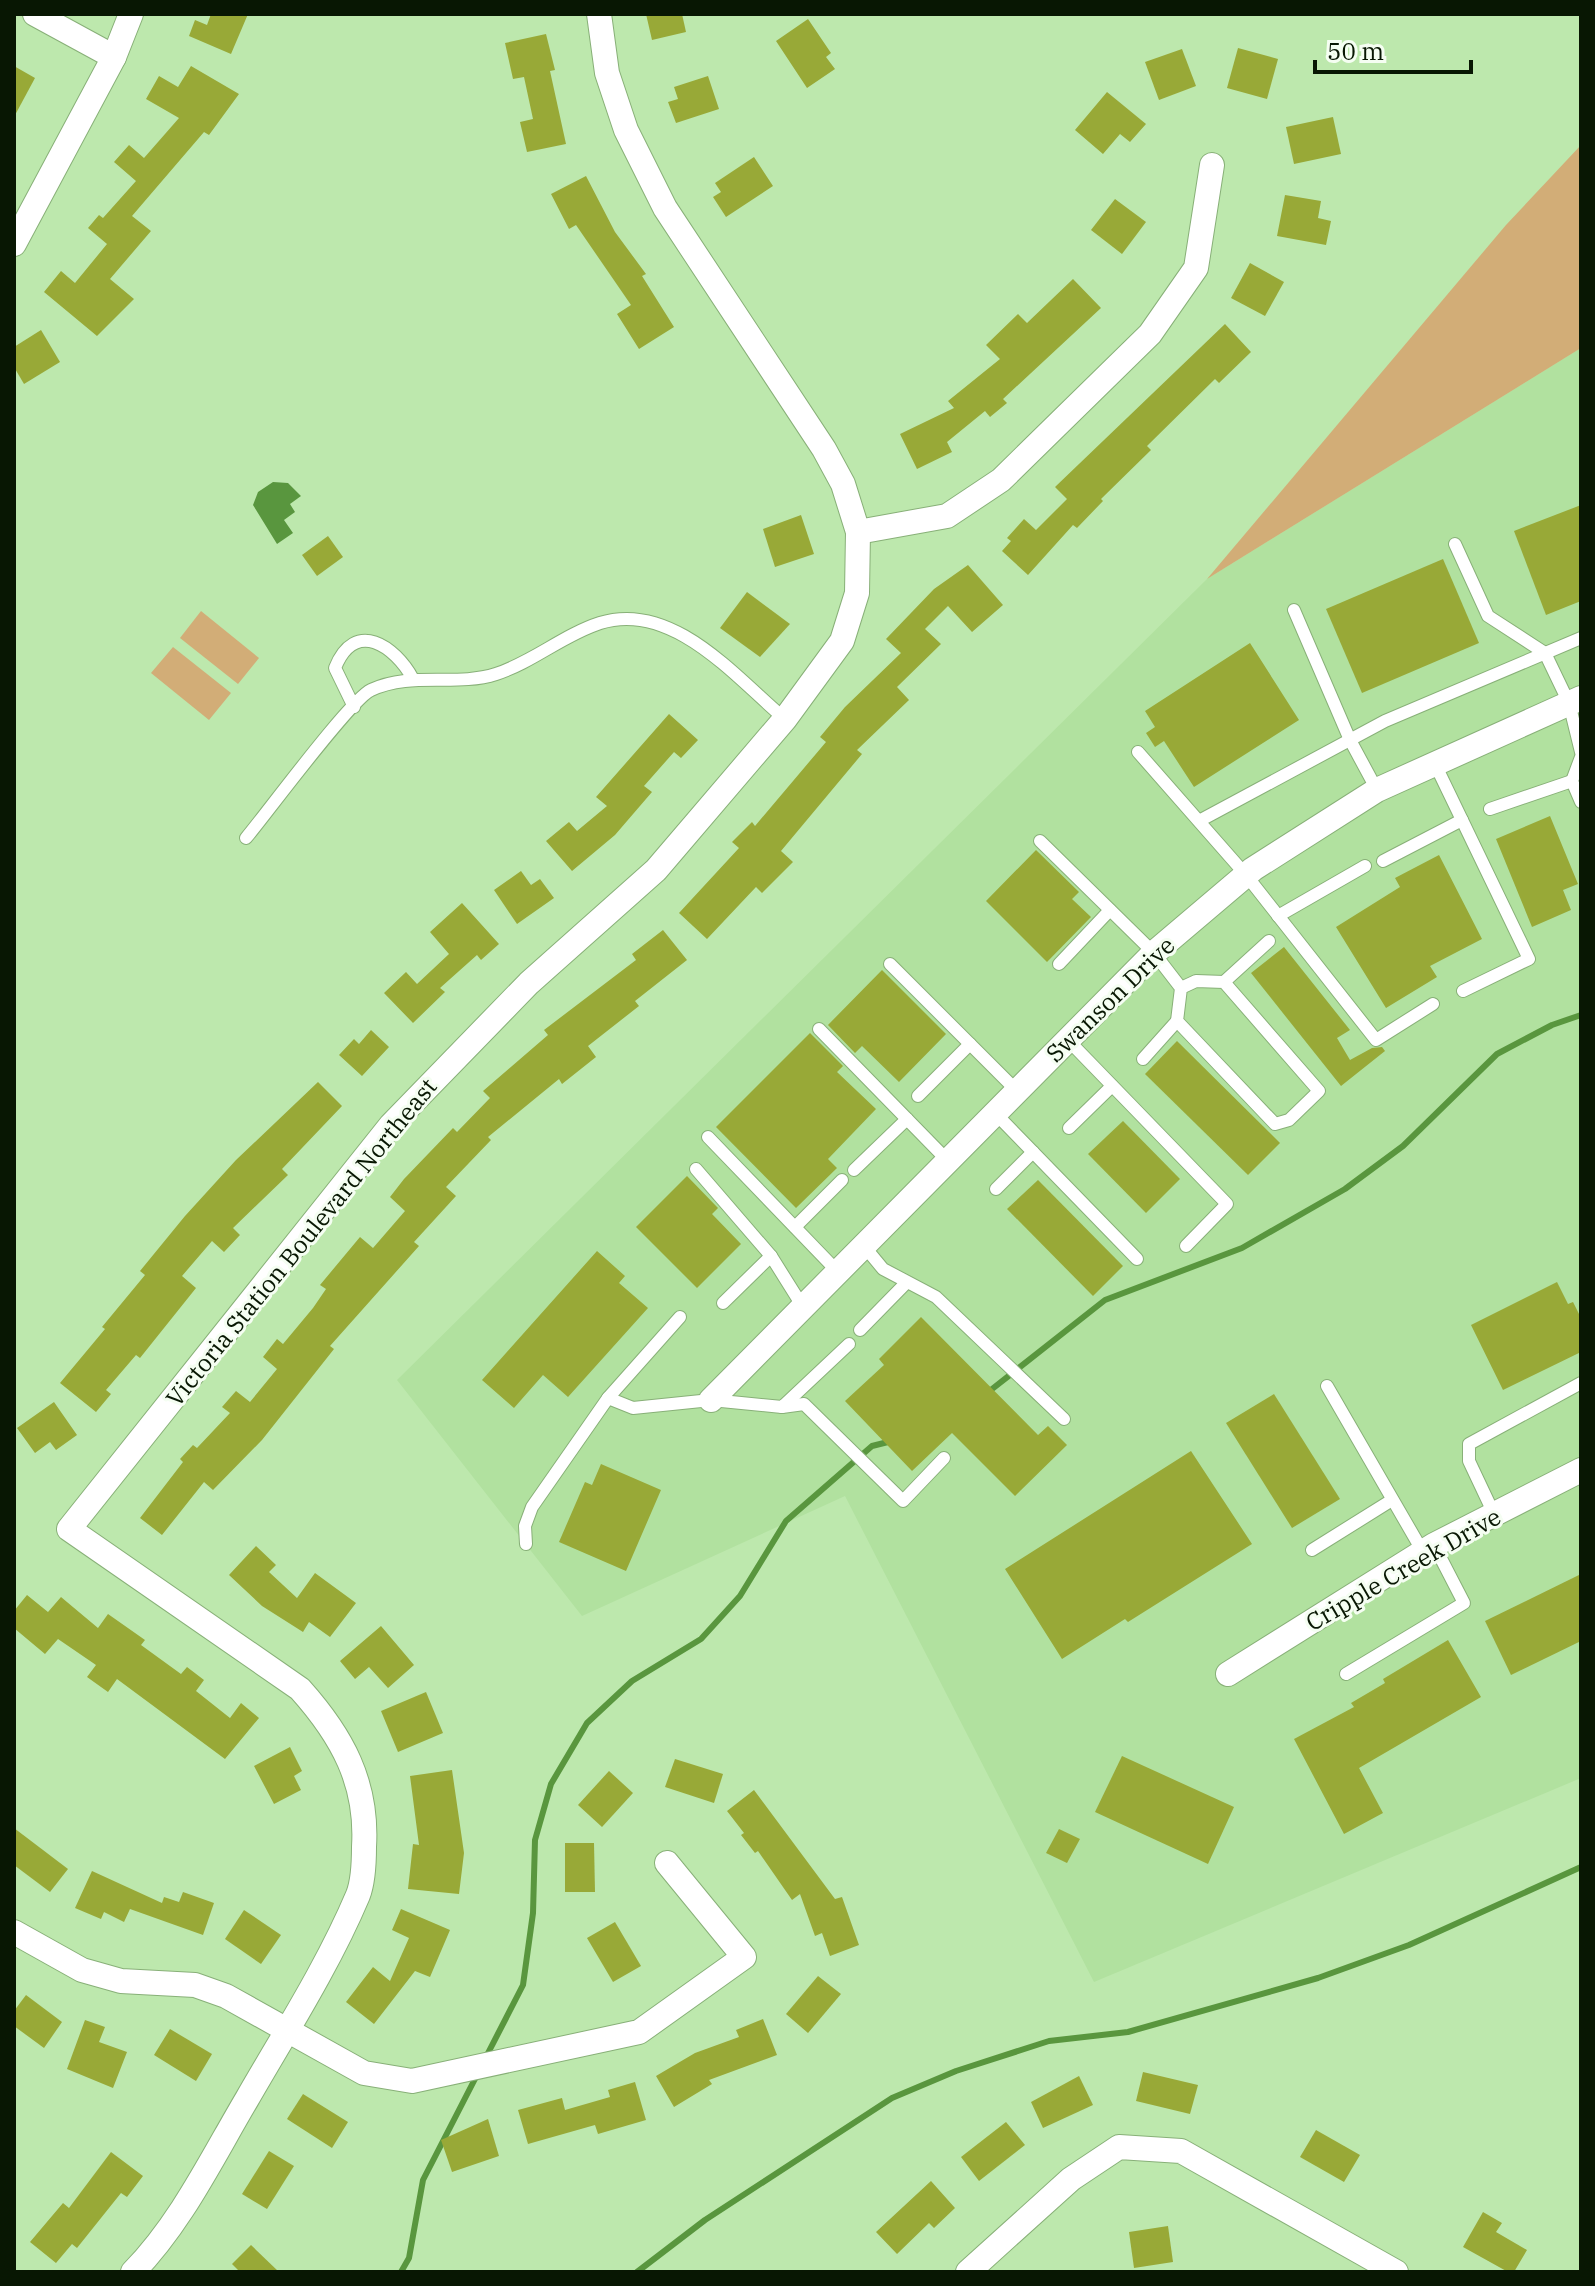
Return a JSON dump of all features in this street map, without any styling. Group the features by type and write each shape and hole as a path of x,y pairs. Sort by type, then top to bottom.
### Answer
{"street":[{"path":"35,14 114,57"},
{"path":"14,244 114,57 131,14"},
{"name":"Victoria Station Boulevard Northeast","path":"133,2272 184,2207 285,2032 359,1892 365,1845 363,1816 360,1786 350,1756 326,1718 300,1689 69,1529 391,1125 529,983 656,870 785,719 842,641 857,593 858,532 843,484 824,449 665,208 626,130 607,73 599,14"},
{"path":"858,532 947,516 1001,480 1150,334 1196,268 1212,165"},
{"name":"Swanson Drive","path":"711,1400 1154,953 1246,875 1377,790 1575,701"},
{"name":"Cripple Creek Drive","path":"1228,1674 1428,1549 1581,1470"},
{"path":"14,1932 82,1970 121,1981 206,1989 226,1996 285,2032 364,2073 412,2081 639,2032 744,1957 667,1863"},
{"path":"968,2272 1071,2179 1119,2147 1181,2151 1396,2272"}],"lane":[{"path":"1455,544 1488,616 1545,653 1575,701 1581,755 1572,781 1581,802"},
{"path":"1294,610 1350,740 1377,790"},
{"path":"246,838 369,691 413,679 478,680 522,665 601,623 630,621 660,625 690,638 785,719"},
{"path":"1199,821 1385,721 1581,638"},
{"path":"354,707 335,668 350,646 364,642 389,646 403,661 413,679"},
{"path":"1138,752 1246,875 1376,1040 1433,1004"},
{"path":"1435,764 1529,959 1463,991"},
{"path":"1490,809 1572,781"},
{"path":"1383,861 1462,820"},
{"path":"1040,841 1154,953 1181,988 1177,1021 1143,1059"},
{"path":"1278,916 1365,866"},
{"path":"1059,964 1110,910"},
{"path":"1181,988 1196,981 1224,982 1269,941"},
{"path":"890,964 1017,1091"},
{"path":"1177,1021 1275,1124 1289,1120 1319,1091 1224,982"},
{"path":"819,1029 948,1161"},
{"path":"1068,1040 1227,1204 1186,1246"},
{"path":"918,1096 970,1044"},
{"path":"1069,1128 1112,1086"},
{"path":"995,1113 1137,1259"},
{"path":"854,1170 907,1119"},
{"path":"708,1137 838,1272"},
{"path":"996,1189 1033,1152"},
{"path":"696,1169 771,1256 803,1307"},
{"path":"795,1227 842,1180"},
{"path":"864,1246 883,1269 936,1297 1064,1419"},
{"path":"723,1303 771,1256"},
{"path":"860,1330 906,1283"},
{"path":"526,1544 525,1526 532,1507 608,1398 680,1317"},
{"path":"782,1407 849,1344"},
{"path":"1494,1514 1469,1461 1469,1444 1581,1383"},
{"path":"1327,1386 1392,1500 1464,1603 1346,1674"},
{"path":"608,1398 633,1408 711,1400 782,1407 804,1404 903,1501 944,1458"},
{"path":"1312,1550 1392,1500"}],"shaded area":[{"path":"1581,145 1581,348 1207,579 1506,225"},
{"path":"1581,348 1581,1778 1094,1982 845,1496 582,1616 397,1380 1207,579"},
{"path":"273,482 288,483 301,496 290,504 295,512 284,520 293,533 277,544 253,505 258,492"},
{"path":"201,611 259,658 238,684 180,638"},
{"path":"173,647 231,693 209,720 151,673"}],"building":[{"path":"211,14 248,14 231,54 189,36 195,20 207,25"},
{"path":"646,14 682,14 686,32 652,40"},
{"path":"808,19 831,53 826,57 835,69 807,88 776,41"},
{"path":"546,34 555,70 550,71 566,144 527,152 520,122 533,119 524,77 513,79 505,43"},
{"path":"1238,48 1278,59 1267,99 1227,88"},
{"path":"1182,49 1196,86 1159,100 1145,62"},
{"path":"14,66 35,78 14,117"},
{"path":"191,66 239,94 209,135 204,132 132,216 151,231 110,279 134,299 97,336 44,292 61,271 75,283 107,244 88,228 99,215 103,218 136,181 114,162 129,145 144,158 179,118 146,99 159,76 178,87"},
{"path":"708,76 719,109 676,123 668,102 678,99 674,87"},
{"path":"1107,92 1146,124 1130,142 1120,134 1103,154 1075,130"},
{"path":"1333,117 1341,154 1294,164 1286,127"},
{"path":"754,157 773,186 726,217 713,197 721,192 715,183"},
{"path":"586,176 615,232 646,274 642,276 674,327 639,349 617,314 631,305 576,225 569,229 551,194"},
{"path":"1285,195 1321,201 1318,218 1331,221 1326,245 1277,236"},
{"path":"1115,199 1146,222 1122,254 1091,230"},
{"path":"1250,263 1284,282 1265,316 1231,298"},
{"path":"1073,279 1101,308 1003,399 1007,403 990,417 985,411 947,442 952,452 917,469 900,434 954,408 948,401 1000,359 986,345 1018,314 1027,323"},
{"path":"1225,324 1251,352 1219,383 1215,379 1147,446 1151,450 1101,499 1103,501 1077,528 1073,525 1028,575 1002,551 1011,541 1007,538 1024,519 1036,530 1067,499 1055,487"},
{"path":"41,330 60,362 24,384 14,367 14,347"},
{"path":"1581,505 1581,601 1546,615 1514,531"},
{"path":"801,515 814,554 775,567 763,529"},
{"path":"328,536 343,557 317,576 302,555"},
{"path":"1443,559 1479,643 1362,693 1326,609"},
{"path":"968,565 1003,605 972,632 948,606 925,629 941,644 897,687 909,700 857,750 862,754 781,851 793,862 762,893 756,887 707,939 679,913 739,848 732,842 752,822 755,826 826,742 820,737 845,707 901,653 886,639 934,589"},
{"path":"747,592 790,624 760,657 720,628"},
{"path":"1250,643 1299,720 1194,787 1164,741 1155,747 1146,733 1155,727 1145,711"},
{"path":"669,714 698,740 681,758 674,752 644,786 652,792 615,835 572,871 546,841 569,822 577,831 607,806 596,797"},
{"path":"1550,816 1578,884 1563,890 1571,910 1532,927 1496,839"},
{"path":"1036,850 1079,892 1072,899 1091,917 1047,962 986,901"},
{"path":"1439,855 1482,939 1430,966 1437,977 1386,1008 1336,927 1400,887 1395,878"},
{"path":"521,871 531,885 540,879 554,898 517,924 494,890"},
{"path":"462,903 499,944 481,960 477,955 440,988 445,992 413,1023 384,993 406,972 417,984 449,954 430,932"},
{"path":"663,930 687,960 635,1001 639,1006 588,1046 596,1057 562,1084 559,1079 488,1137 491,1140 446,1187 456,1196 414,1242 419,1246 330,1346 334,1349 262,1440 213,1490 204,1482 162,1535 140,1518 183,1462 180,1459 193,1445 197,1448 230,1413 222,1407 236,1391 250,1402 277,1369 263,1357 277,1339 283,1344 313,1308 326,1289 320,1285 360,1237 373,1248 405,1211 390,1197 404,1179 453,1128 457,1132 490,1098 483,1091 548,1035 544,1030 636,960 632,954"},
{"path":"1284,947 1350,1030 1337,1038 1350,1060 1372,1048 1382,1047 1385,1051 1341,1086 1251,973"},
{"path":"882,970 946,1034 899,1082 862,1046 855,1053 828,1025"},
{"path":"371,1030 389,1047 362,1076 339,1055 354,1039 359,1044"},
{"path":"810,1033 843,1066 837,1072 876,1109 828,1159 837,1168 796,1208 716,1127"},
{"path":"1177,1041 1280,1143 1248,1175 1145,1074"},
{"path":"318,1082 342,1106 282,1169 288,1175 233,1228 240,1235 224,1252 212,1241 182,1276 196,1288 140,1358 136,1355 106,1390 111,1394 96,1412 60,1383 105,1329 102,1327 145,1275 140,1271 185,1216 236,1160"},
{"path":"1123,1121 1180,1179 1146,1213 1088,1154"},
{"path":"687,1176 718,1208 712,1214 741,1244 697,1288 636,1227"},
{"path":"1038,1180 1123,1266 1093,1296 1007,1209"},
{"path":"597,1251 625,1276 619,1283 648,1308 568,1397 543,1375 514,1408 482,1380"},
{"path":"1557,1282 1568,1304 1573,1302 1581,1318 1581,1352 1503,1390 1471,1325"},
{"path":"921,1317 1038,1435 1048,1426 1067,1445 1015,1496 952,1433 912,1471 845,1401 884,1365 879,1359"},
{"path":"1274,1394 1340,1499 1292,1528 1226,1423"},
{"path":"54,1402 77,1435 56,1450 50,1442 35,1453 17,1428"},
{"path":"1191,1451 1252,1544 1128,1622 1125,1619 1062,1659 1005,1569"},
{"path":"601,1464 661,1490 626,1571 559,1542 585,1482 592,1485"},
{"path":"256,1546 276,1565 269,1572 297,1598 315,1573 356,1603 330,1637 309,1622 303,1632 262,1606 229,1575"},
{"path":"1581,1574 1581,1641 1511,1675 1485,1621"},
{"path":"27,1595 48,1612 61,1597 98,1628 108,1614 145,1640 141,1645 181,1674 187,1667 204,1680 196,1691 230,1718 241,1703 259,1718 225,1759 117,1679 108,1692 87,1677 96,1665 58,1639 45,1654 14,1628 14,1611"},
{"path":"381,1626 414,1665 388,1688 369,1667 355,1679 340,1661"},
{"path":"1448,1640 1481,1697 1359,1768 1383,1813 1344,1834 1294,1739 1354,1707 1351,1703 1385,1683 1383,1679"},
{"path":"426,1692 443,1733 398,1752 381,1711"},
{"path":"290,1747 302,1771 294,1776 301,1790 274,1804 254,1766"},
{"path":"1122,1756 1234,1807 1208,1864 1095,1812"},
{"path":"675,1759 723,1774 714,1803 665,1787"},
{"path":"452,1770 464,1853 459,1894 408,1889 413,1844 419,1845 410,1776"},
{"path":"609,1771 633,1793 602,1827 578,1805"},
{"path":"754,1790 835,1899 842,1897 859,1945 830,1956 822,1933 815,1936 800,1894 792,1900 758,1851 755,1853 741,1835 744,1833 727,1811"},
{"path":"14,1828 68,1869 50,1892 14,1865"},
{"path":"1059,1829 1080,1839 1067,1863 1046,1853"},
{"path":"565,1843 594,1843 595,1892 565,1892"},
{"path":"92,1871 162,1903 164,1897 179,1902 183,1892 214,1903 203,1935 130,1909 124,1922 104,1912 101,1919 75,1908"},
{"path":"401,1909 450,1930 430,1977 415,1971 374,2024 346,2002 373,1967 390,1981 409,1938 392,1930"},
{"path":"244,1910 281,1935 261,1964 225,1939"},
{"path":"615,1922 641,1966 613,1982 587,1938"},
{"path":"818,1976 841,1994 808,2033 786,2014"},
{"path":"26,1995 62,2022 44,2048 14,2026 14,2011"},
{"path":"763,2019 777,2055 709,2080 712,2084 674,2107 656,2076 695,2053 739,2037 736,2030"},
{"path":"85,2020 105,2027 99,2042 127,2052 113,2088 67,2069"},
{"path":"170,2029 212,2054 196,2081 154,2055"},
{"path":"1143,2072 1198,2085 1190,2114 1136,2101"},
{"path":"1079,2076 1093,2105 1043,2128 1031,2102"},
{"path":"635,2082 646,2120 598,2134 595,2125 528,2144 518,2110 562,2098 565,2110 610,2097 608,2090"},
{"path":"303,2094 348,2122 332,2148 287,2119"},
{"path":"488,2119 499,2156 452,2172 441,2140"},
{"path":"1006,2122 1025,2145 979,2181 961,2157"},
{"path":"1316,2130 1360,2155 1344,2182 1300,2157"},
{"path":"269,2151 294,2166 267,2209 242,2194"},
{"path":"111,2152 143,2176 127,2197 121,2193 77,2248 72,2244 56,2263 30,2242 63,2203 69,2208"},
{"path":"931,2181 955,2208 934,2228 929,2223 897,2254 876,2232"},
{"path":"1483,2212 1502,2223 1496,2232 1527,2250 1514,2272 1508,2272 1463,2247"},
{"path":"1168,2226 1173,2262 1134,2268 1129,2232"},
{"path":"251,2245 279,2272 240,2272 232,2264"}],"waterway":[{"path":"987,1393 1105,1300 1242,1248 1345,1189 1403,1146 1497,1054 1552,1025 1581,1015"},
{"path":"485,2059 523,1985 533,1913 535,1840 551,1784 587,1723 632,1681 701,1639 740,1596 786,1521 872,1446 892,1441"},
{"path":"637,2272 705,2220 892,2098 956,2071 1049,2041 1128,2032 1318,1978 1409,1945 1581,1867"},
{"path":"401,2272 409,2258 423,2180 478,2073"}]}
